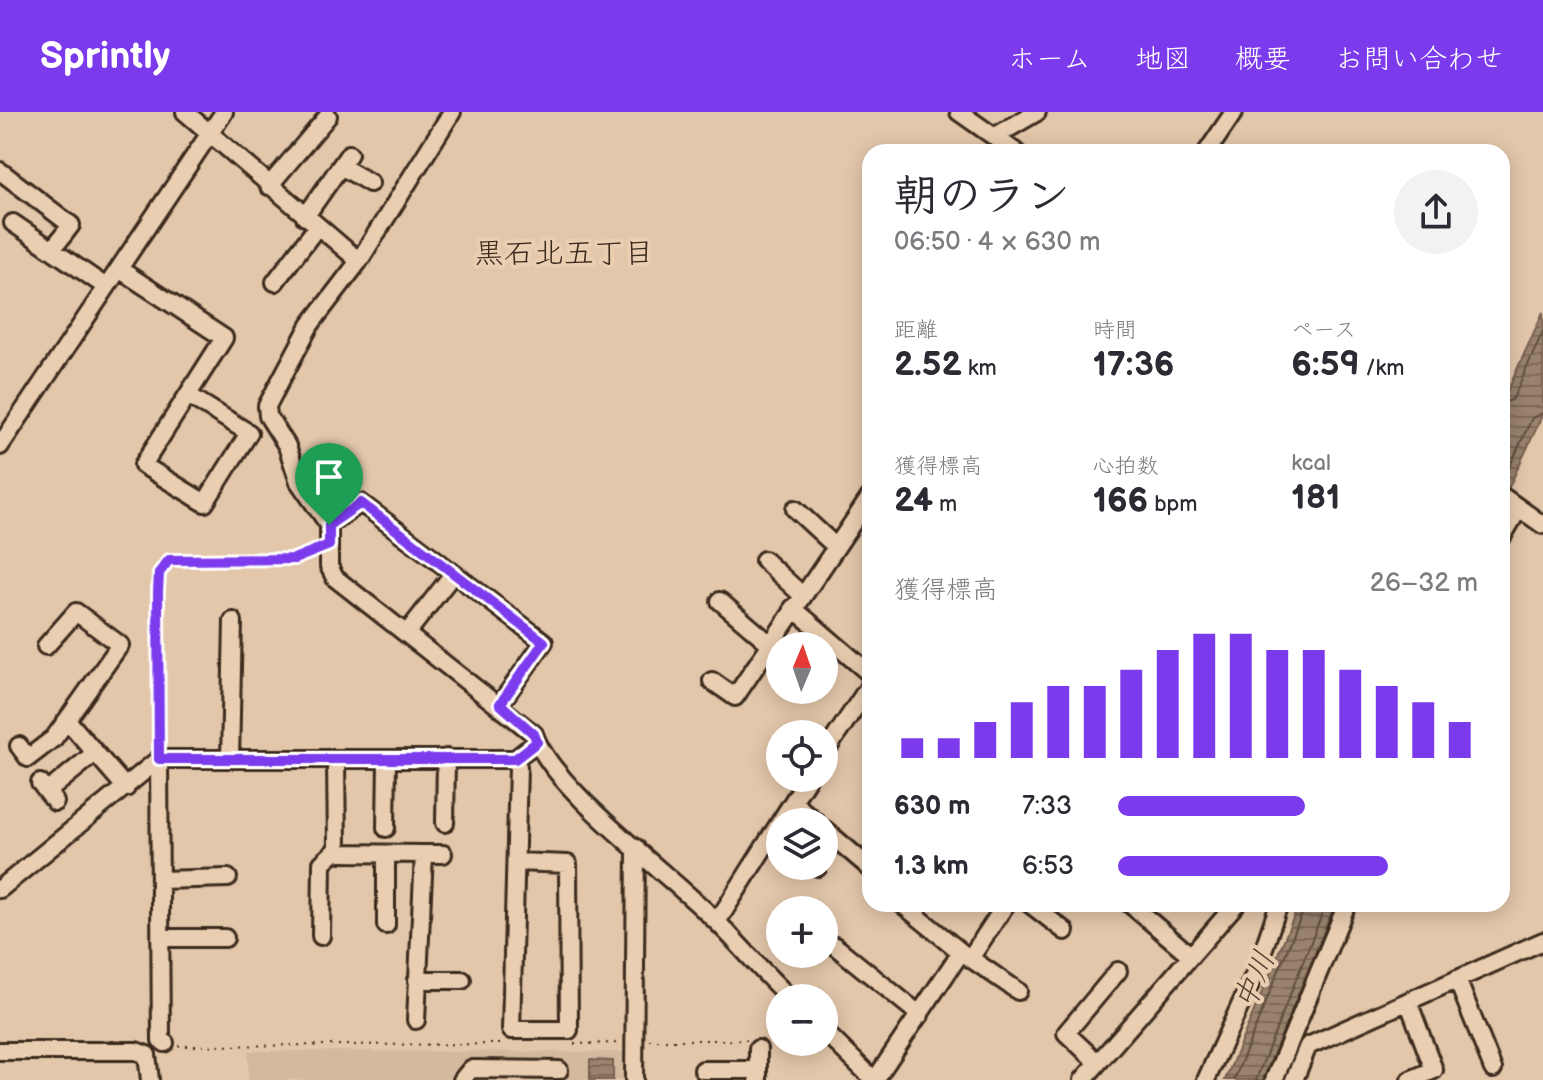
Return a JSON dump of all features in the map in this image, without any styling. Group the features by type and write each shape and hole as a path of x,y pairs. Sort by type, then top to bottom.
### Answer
{"street":[{"path":"185,112 359,261"},
{"path":"0,446 224,112"},
{"path":"452,112 359,261 310,325 267,406 268,416 287,446 299,482 329,525 329,566 335,578 500,704 534,734 540,751 571,786 717,922 777,984"},
{"path":"959,112 1004,144"},
{"path":"994,137 1037,112"},
{"path":"1212,144 1234,112"},
{"path":"269,186 328,116"},
{"path":"275,282 345,160 370,183"},
{"path":"0,171 71,225 52,250"},
{"path":"13,223 106,287"},
{"path":"119,269 224,338 143,465 205,503 249,433 188,395"},
{"path":"1510,502 1543,525"},
{"path":"329,525 361,503 544,642 500,704"},
{"path":"777,632 862,508"},
{"path":"795,509 835,546"},
{"path":"764,560 797,602 862,666"},
{"path":"407,633 453,574"},
{"path":"720,601 766,640"},
{"path":"19,746 28,758 54,738 120,645 76,612 46,646"},
{"path":"230,759 233,621"},
{"path":"712,681 735,697 766,648"},
{"path":"838,733 862,697"},
{"path":"67,720 126,788"},
{"path":"0,889 159,759 515,759 537,742"},
{"path":"48,792 95,753"},
{"path":"445,823 446,758"},
{"path":"159,759 161,1040 165,1043"},
{"path":"386,828 387,759"},
{"path":"515,759 518,767 511,1030 569,1030 568,864 516,862"},
{"path":"336,761 337,849 341,853 443,854"},
{"path":"790,808 799,792"},
{"path":"793,802 800,808"},
{"path":"838,841 862,861"},
{"path":"717,922 766,847"},
{"path":"634,1080 636,848"},
{"path":"321,936 322,863 337,849"},
{"path":"386,854 386,925"},
{"path":"416,1020 417,980 423,942 424,854"},
{"path":"160,880 228,878"},
{"path":"912,912 1018,991"},
{"path":"838,1044 875,1080 920,1015 1000,912"},
{"path":"1040,912 1065,931"},
{"path":"1139,912 1190,955"},
{"path":"1083,1080 1190,955 1222,912"},
{"path":"1206,1080 1256,971 1276,912"},
{"path":"1274,1080 1344,912"},
{"path":"160,938 225,938"},
{"path":"1294,1080 1308,1046 1543,941"},
{"path":"838,948 920,1015"},
{"path":"165,1043 169,960"},
{"path":"1097,1062 1066,1033 1118,971"},
{"path":"1457,979 1493,1069"},
{"path":"417,980 462,980"},
{"path":"1408,1001 1434,1070 1410,1080"},
{"path":"147,1055 165,1043"},
{"path":"703,1070 758,1075 757,1043"},
{"path":"0,1051 136,1051 147,1055"},
{"path":"147,1055 150,1080"},
{"path":"462,1080 471,1069 559,1070"}],"path":[{"path":"159,759 158,592 159,573 169,560 294,559 329,545"},
{"path":"575,1044 766,1042"},
{"path":"165,1043 511,1044"}],"shaded area":[{"path":"248,1051 630,1052 630,1080 248,1080"}],"water":[{"path":"1543,312 1543,414 1510,485 1510,385"},
{"path":"1296,912 1332,912 1263,1080 1225,1080"},
{"path":"590,1060 613,1061 613,1080 590,1080"}],"district":[{"name":"黒石北五丁目","path":"564,253"}],"route":[{"path":"361,503 544,642 500,704 534,734 537,742 515,759 159,759 159,573 169,560 294,559 329,545 329,525 361,503"}],"water label":[{"name":"中川","path":"1254,980"}]}
